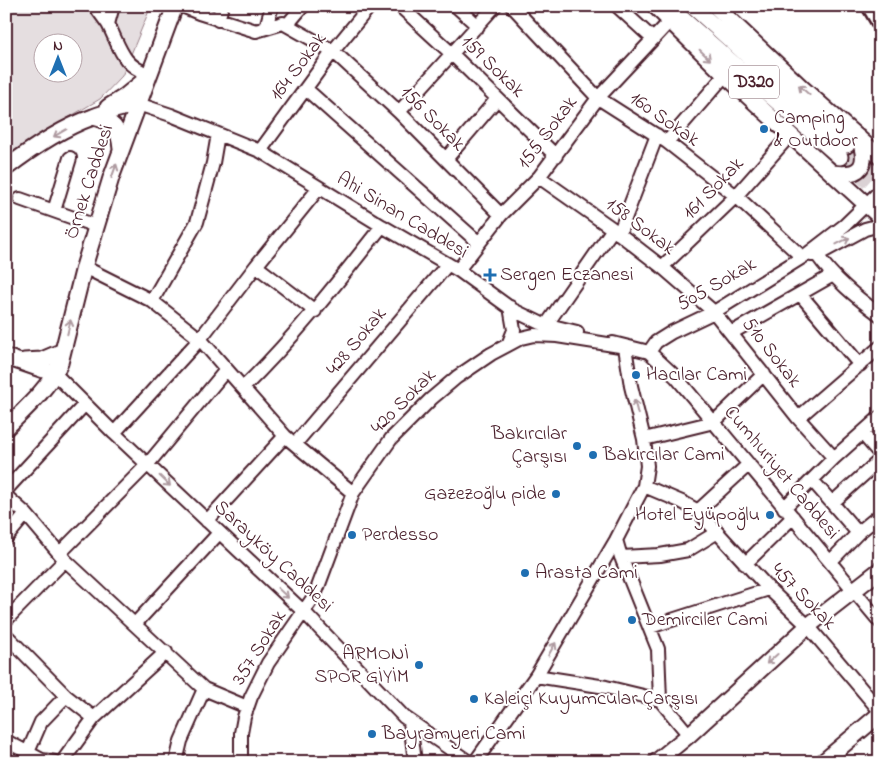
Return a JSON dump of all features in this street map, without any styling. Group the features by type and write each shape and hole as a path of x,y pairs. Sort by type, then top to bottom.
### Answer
{"main road":[{"name":"Örnek Caddesi","path":"55,374 96,226 121,151 175,6"},
{"name":"D320","path":"692,6 853,146"},
{"path":"715,6 800,86 853,146 864,154 862,166 857,170 849,173 832,173"},
{"path":"661,9 725,75 880,218"},
{"name":"D320","path":"661,9 853,146"},
{"path":"6,168 55,136 93,117 124,97 148,76"},
{"path":"93,117 138,104"},
{"path":"93,117 112,124 119,135 121,151"},
{"path":"853,146 880,150"},
{"path":"853,146 880,157"},
{"path":"23,362 42,360 63,350"},
{"path":"6,357 55,374 6,428"},
{"path":"23,362 34,380 34,398"},
{"path":"656,762 689,735 808,626 880,570"},
{"path":"823,762 880,712"}],"street":[{"path":"95,6 108,24 127,61 148,76"},
{"path":"108,24 113,6"},
{"path":"182,6 218,20 256,31 283,23 287,25 303,6"},
{"path":"218,20 222,6"},
{"path":"266,27 272,6"},
{"name":"164 Sokak","path":"260,151 370,6"},
{"name":"159 Sokak","path":"400,6 556,156"},
{"path":"456,6 478,26"},
{"path":"400,112 495,6"},
{"name":"160 Sokak","path":"512,6 598,98 662,139 736,196 833,275 857,298 880,315"},
{"path":"617,6 653,39"},
{"name":"155 Sokak","path":"453,267 479,243 501,215 539,178 598,98 653,39 661,9"},
{"name":"156 Sokak","path":"287,25 334,51 400,112 501,215"},
{"path":"547,324 616,231 662,139 725,75"},
{"path":"306,89 479,243"},
{"path":"446,159 497,98"},
{"name":"Ahi Sinan Caddesi","path":"138,104 260,151 453,267 510,307 540,323 623,347 649,352"},
{"path":"152,301 197,222 213,163 218,134"},
{"name":"161 Sokak","path":"662,267 736,196 790,135"},
{"path":"54,211 70,158"},
{"name":"158 Sokak","path":"539,178 616,231 662,267 714,312"},
{"path":"114,433 200,339 319,188"},
{"name":"505 Sokak","path":"808,255 845,225 880,191"},
{"path":"20,200 96,226"},
{"name":"505 Sokak","path":"649,352 656,342 672,332 714,312 808,255 865,229 880,225"},
{"path":"243,388 280,351 315,311 382,226"},
{"path":"256,266 315,311"},
{"path":"84,267 152,301 200,339 290,440 353,493"},
{"name":"428 Sokak","path":"207,521 290,440 453,267"},
{"path":"731,333 833,275"},
{"path":"800,294 860,364"},
{"path":"508,345 514,330 510,307"},
{"name":"510 Sokak","path":"714,312 798,418 834,458"},
{"name":"420 Sokak","path":"304,612 315,595 326,569 353,493 392,439 431,399 457,377 491,354 521,338 557,336 623,347"},
{"path":"469,761 536,676 616,540 644,486 647,466 644,439 623,347"},
{"name":"510 Sokak","path":"798,418 880,347"},
{"name":"Cumhuriyet Caddesi","path":"649,352 676,377 880,622"},
{"path":"6,620 148,464 226,370"},
{"name":"Sarayköy Caddesi","path":"55,374 114,433 304,612 404,717 469,761"},
{"path":"644,439 714,422 764,374"},
{"path":"6,490 85,404"},
{"path":"745,564 788,513 812,480 880,417"},
{"path":"862,433 880,454"},
{"path":"832,503 880,460"},
{"path":"698,512 749,464"},
{"path":"812,480 858,533"},
{"name":"457 Sokak","path":"644,486 682,502 698,512 768,589 808,626 880,712"},
{"path":"6,496 26,514 62,557 204,689 247,707"},
{"path":"6,538 26,514"},
{"path":"830,562 858,533 880,514"},
{"path":"136,624 219,533"},
{"path":"621,557 660,555 688,550 716,533"},
{"path":"616,540 658,649 660,700"},
{"path":"650,626 768,589"},
{"name":"357 Sokak","path":"241,762 241,733 247,707 268,663 304,612"},
{"path":"7,638 66,696 94,718"},
{"path":"62,762 94,718 166,652"},
{"path":"536,676 606,687 660,700 689,735"},
{"path":"176,762 181,741 204,689"},
{"path":"28,752 41,722 66,696"},
{"path":"410,722 415,762"},
{"path":"6,742 42,760 55,762"}],"shaded area":[{"path":"6,6 151,6 122,76 100,99 49,129 6,159"}],"tunnel":[{"path":"847,145 880,173"},
{"path":"840,157 880,192"}],"railway":[{"path":"860,6 880,40"}],"place":[{"name":"Camping & Outdoor","path":"764,129"},
{"name":"Sergen Eczanesi","path":"490,275"},
{"name":"Hacılar Cami","path":"636,375"},
{"name":"Bakırcılar Çarşısı","path":"577,446"},
{"name":"Bakırcılar Cami","path":"593,455"},
{"name":"Gazezoğlu pide","path":"556,494"},
{"name":"Hotel Eyüpoğlu","path":"770,515"},
{"name":"Perdesso","path":"352,535"},
{"name":"Arasta Cami","path":"525,573"},
{"name":"Demirciler Cami","path":"632,620"},
{"name":"ARMONİ SPOR GİYİM","path":"419,665"},
{"name":"Kaleiçi Kuyumcular Çarşısı","path":"474,699"},
{"name":"Bayramyeri Cami","path":"372,734"}]}
